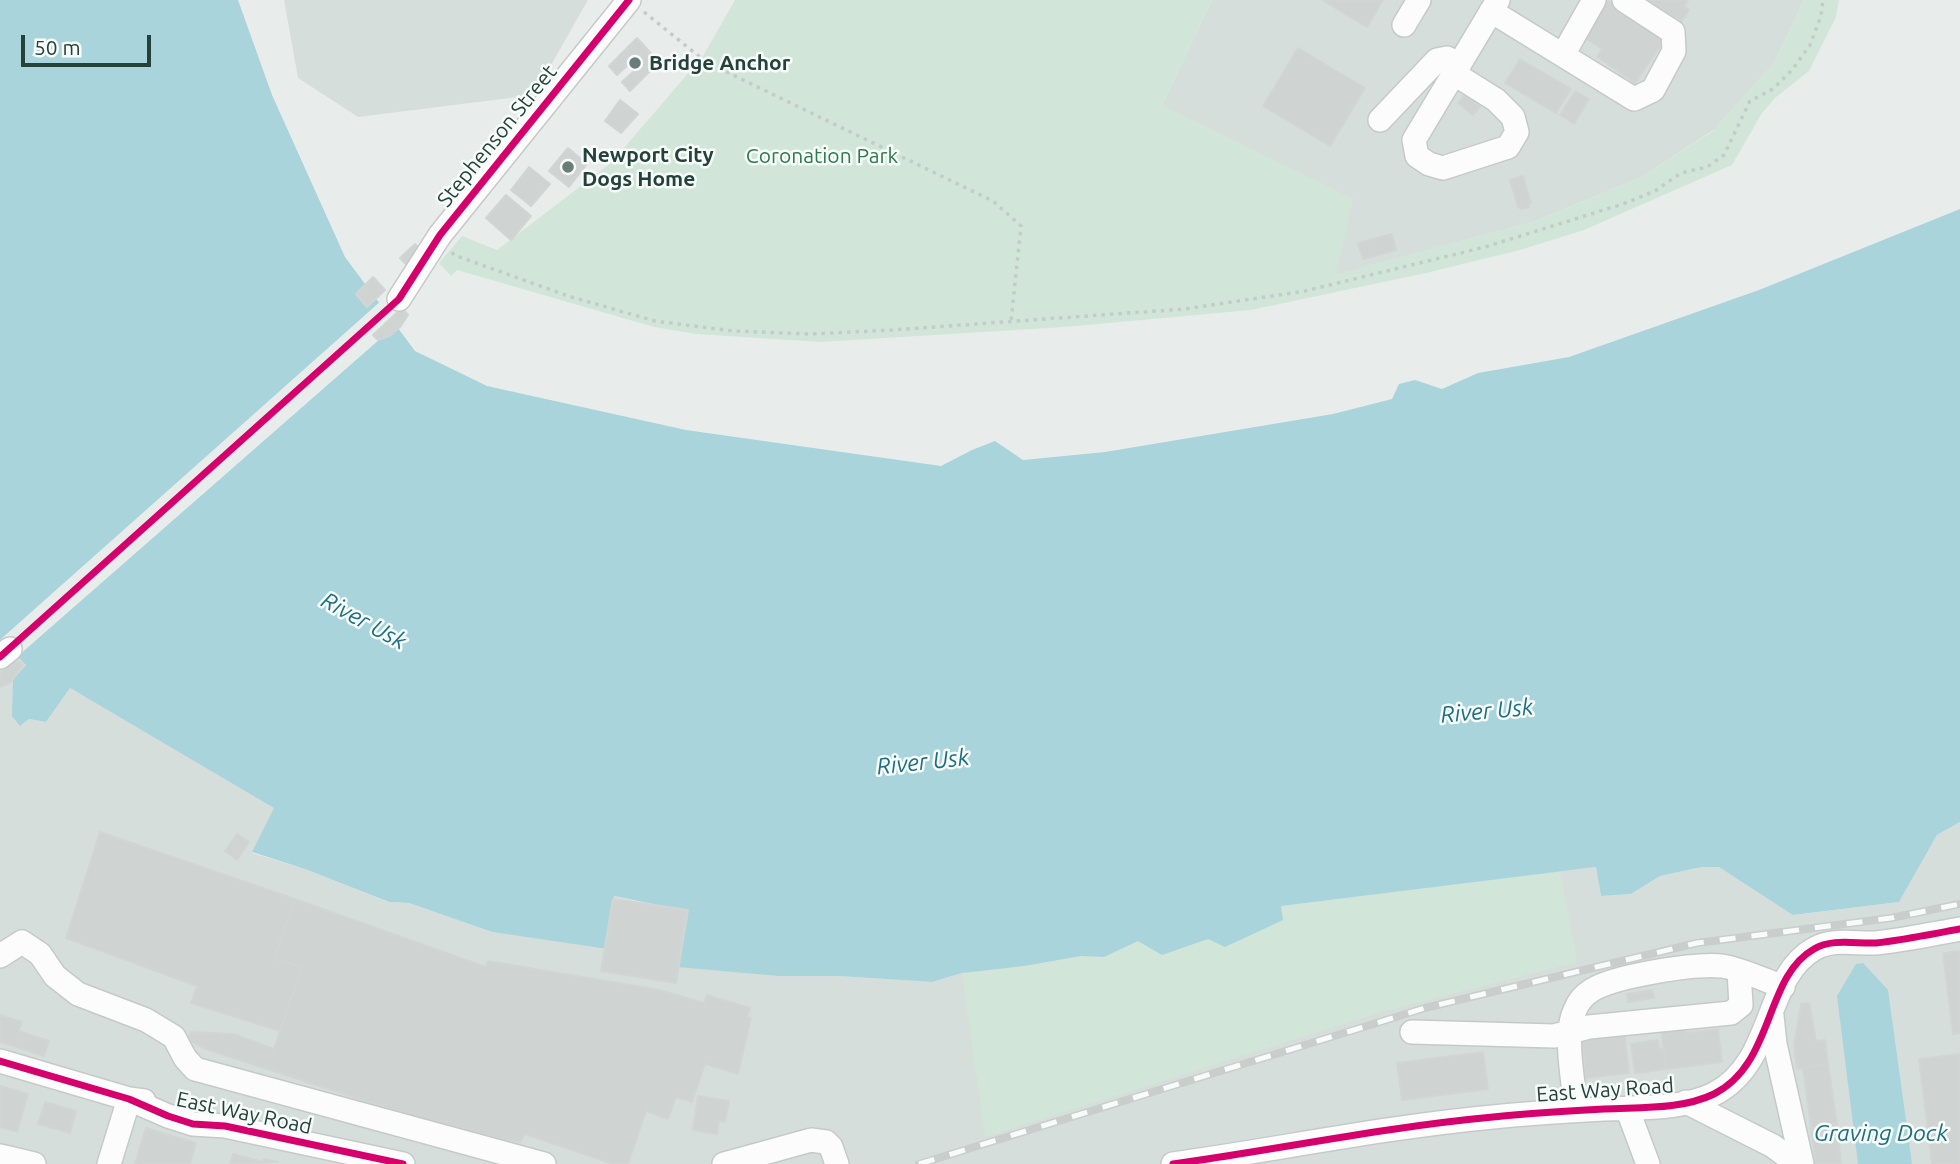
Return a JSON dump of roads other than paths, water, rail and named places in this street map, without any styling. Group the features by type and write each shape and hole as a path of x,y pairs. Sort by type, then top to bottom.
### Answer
{"street":[{"name":"Stephenson Street","path":"399,299 440,235 629,0"},
{"path":"1404,25 1419,0"},
{"path":"1563,55 1594,0"},
{"path":"1380,120 1437,60 1447,58 1456,69 1513,117 1517,132 1508,147 1443,168 1429,164 1417,156 1414,140 1456,69 1494,6 1563,55 1634,99 1653,90 1675,51 1673,32 1624,0"},
{"name":"East Way Road","path":"1173,1164 1448,1121 1686,1102 1713,1094 1742,1072 1765,1032 1783,987 1804,956 1830,943 1876,943 1960,929"},
{"path":"0,956 22,942 40,954 55,976 78,994 146,1020 174,1037 185,1058 195,1069 544,1164"},
{"path":"1576,1110 1570,1023 1580,1000 1601,986 1637,976 1701,966 1724,967 1783,987"},
{"path":"1412,1032 1554,1036 1589,1027 1731,1013 1741,1005 1739,971"},
{"path":"1772,1013 1775,1044 1802,1164"},
{"name":"East Way Road","path":"0,1061 129,1099 193,1124 225,1126 306,1154 403,1164"},
{"path":"109,1164 129,1099"},
{"path":"1686,1102 1773,1146 1797,1164"},
{"path":"1627,1108 1648,1164"},
{"path":"723,1164 781,1147 818,1140 831,1147 837,1164"},
{"path":"0,1156 34,1164"}],"water":[{"name":"River Usk","path":"0,0 238,0 272,95 345,257 415,351 487,386 686,430 941,466 995,441 1023,460 1105,452 1333,414 1392,399 1399,384 1415,380 1442,389 1478,373 1569,357 1759,290 1960,209 1960,822 1937,835 1899,902 1793,915 1719,867 1702,867 1660,876 1631,894 1601,896 1596,867 1281,906 1283,920 1225,947 1208,939 1162,955 1138,941 1104,957 1081,956 962,973 932,982 838,976 779,976 677,967 687,911 614,896 608,949 492,932 409,903 389,902 305,869 252,852 274,808 70,688 46,722 29,719 20,726 12,716 13,680 26,665 0,639"},
{"name":"Graving Dock","path":"1863,963 1888,990 1912,1164 1858,1164 1837,996 1856,964"}],"railway":[{"path":"919,1164 1425,1008 1697,943 1891,918 1960,904"}],"place":[{"name":"Bridge Anchor","path":"635,63"},
{"name":"Newport City Dogs Home","path":"568,167"}],"park label":[{"name":"Coronation Park","path":"822,156"}]}
